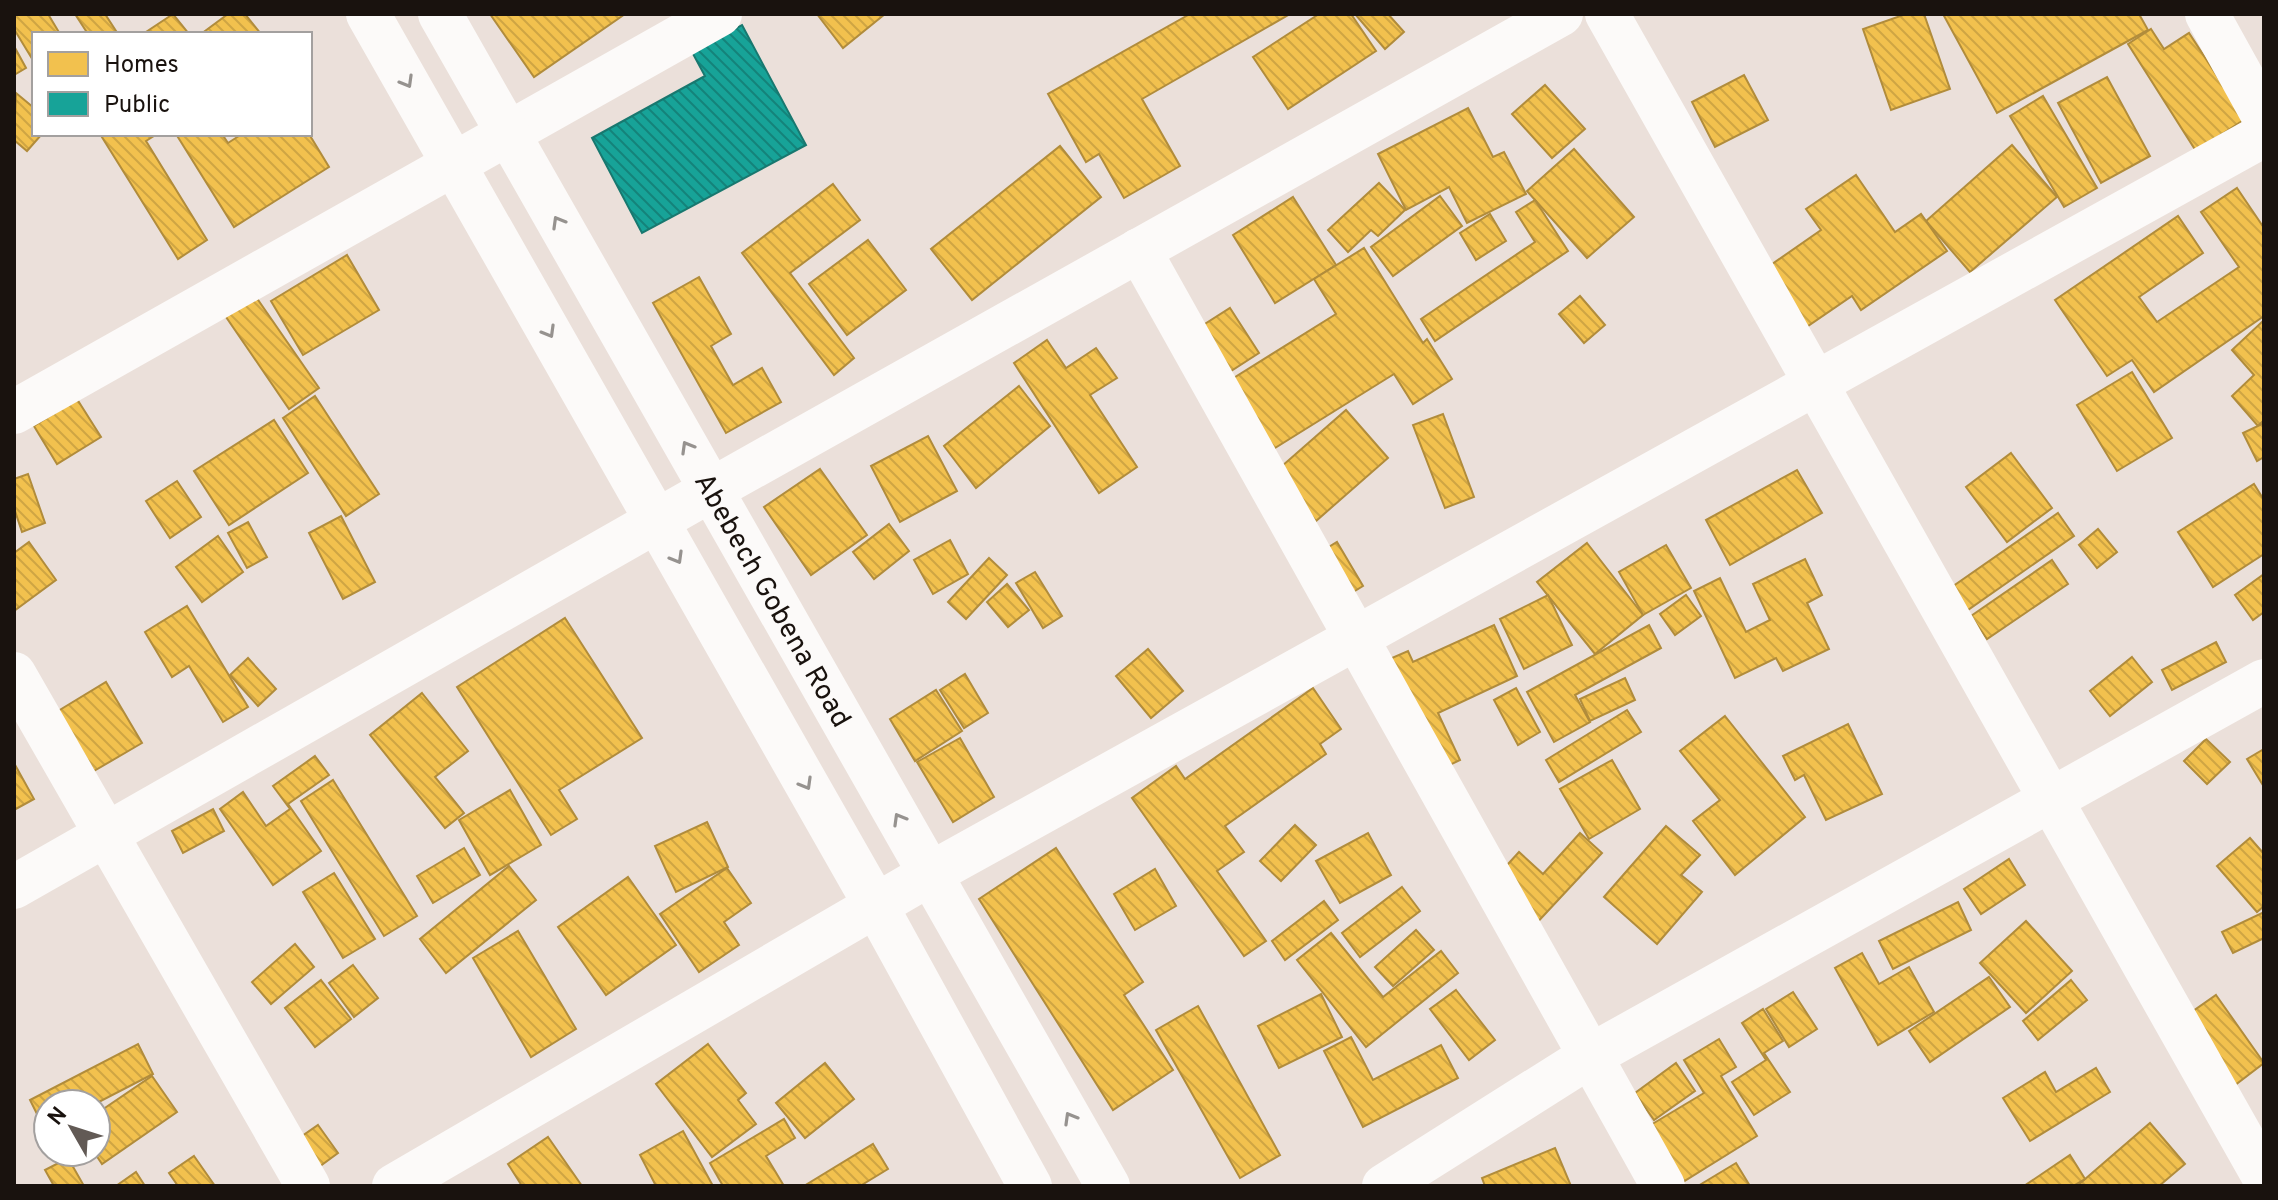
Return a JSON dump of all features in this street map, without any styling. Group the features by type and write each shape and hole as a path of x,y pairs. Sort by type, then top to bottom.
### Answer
{"street":[{"path":"368,14 876,906 1030,1186"},
{"name":"Abebech Gobena Road","path":"440,14 1108,1186"},
{"path":"14,412 720,14"},
{"path":"14,887 656,521 1561,14"},
{"path":"1607,14 2264,1177"},
{"path":"2207,14 2264,117"},
{"path":"394,1186 930,874 2264,135"},
{"path":"1139,250 1663,1186"},
{"path":"14,674 308,1186"},
{"path":"1384,1186 1590,1056 2264,681"}],"building: Homes":[{"path":"14,14 48,14 59,32 32,32 32,59 14,29"},
{"path":"75,14 105,14 117,32 87,32"},
{"path":"173,14 187,32 146,32"},
{"path":"228,14 245,14 259,32 204,32"},
{"path":"490,14 625,14 534,77"},
{"path":"817,14 885,14 843,48"},
{"path":"1190,14 1290,14 1142,99 1180,166 1124,198 1099,154 1086,162 1048,94"},
{"path":"1319,14 1351,14 1376,51 1288,109 1253,57"},
{"path":"1355,14 1388,14 1404,32 1385,49"},
{"path":"1906,14 1924,14 1950,89 1891,110 1863,29"},
{"path":"1943,14 2139,14 2148,30 1997,113"},
{"path":"2151,29 2164,49 2189,33 2245,119 2196,151 2128,44"},
{"path":"14,46 26,68 14,75"},
{"path":"1744,75 1768,120 1715,147 1692,102"},
{"path":"2107,77 2150,156 2101,183 2058,103"},
{"path":"1545,85 1585,129 1552,158 1512,114"},
{"path":"16,93 32,106 32,136 40,136 27,151 14,140"},
{"path":"2043,96 2097,188 2064,207 2010,116"},
{"path":"1468,108 1493,157 1504,152 1526,194 1467,223 1449,187 1406,210 1378,154"},
{"path":"101,136 154,136 146,141 207,240 178,259"},
{"path":"177,136 223,136 228,143 239,136 310,136 329,167 234,227"},
{"path":"2012,145 2057,197 1970,272 1926,221"},
{"path":"1060,146 1101,197 972,300 931,249"},
{"path":"1574,149 1634,217 1587,258 1527,191"},
{"path":"1856,175 1895,232 1921,214 1947,251 1861,310 1852,296 1805,328 1765,269 1821,230 1806,209"},
{"path":"1379,183 1405,210 1378,236 1371,230 1348,252 1328,230"},
{"path":"833,184 860,220 790,273 854,358 834,375 742,253"},
{"path":"2237,188 2264,228 2264,316 2154,392 2132,360 2107,376 2055,300 2178,216 2203,253 2139,297 2157,322 2239,267 2201,212"},
{"path":"1440,196 1462,226 1393,276 1371,247"},
{"path":"1293,197 1336,265 1275,303 1233,235"},
{"path":"1535,200 1568,251 1435,341 1421,319 1535,242 1516,212"},
{"path":"1490,214 1506,241 1476,260 1460,233"},
{"path":"868,240 906,290 847,335 809,284"},
{"path":"1364,248 1423,343 1427,339 1452,379 1413,404 1394,374 1259,458 1216,389 1336,314 1314,279"},
{"path":"347,255 379,310 303,355 271,301"},
{"path":"699,277 731,334 711,346 733,385 762,368 781,402 726,433 653,303"},
{"path":"254,294 319,388 289,409 224,314"},
{"path":"1580,296 1605,325 1584,343 1559,314"},
{"path":"1230,308 1259,353 1217,380 1189,334"},
{"path":"2264,320 2264,420 2258,426 2232,396 2254,375 2232,350"},
{"path":"1047,340 1066,368 1096,348 1117,378 1090,395 1137,467 1099,493 1014,363"},
{"path":"2132,372 2172,438 2117,471 2077,405"},
{"path":"1019,386 1050,426 976,488 944,446"},
{"path":"315,396 379,494 346,516 283,418"},
{"path":"77,399 101,437 57,464 34,426"},
{"path":"1346,410 1388,458 1316,521 1274,473"},
{"path":"1443,414 1474,497 1445,508 1413,425"},
{"path":"274,420 308,473 229,525 194,471"},
{"path":"2264,423 2264,457 2257,461 2243,433"},
{"path":"928,436 957,491 900,522 871,466"},
{"path":"2011,453 2052,508 2007,542 1966,487"},
{"path":"820,469 867,535 811,575 764,507"},
{"path":"1797,470 1822,513 1730,565 1706,520"},
{"path":"28,474 45,523 22,532 14,508 14,479"},
{"path":"177,481 201,517 170,538 146,501"},
{"path":"2254,484 2264,500 2264,554 2213,587 2178,532"},
{"path":"2058,513 2074,536 1965,612 1949,589"},
{"path":"341,516 375,582 343,599 309,533"},
{"path":"248,522 267,557 247,568 228,533"},
{"path":"889,524 909,551 874,579 853,552"},
{"path":"2098,529 2117,552 2097,568 2079,545"},
{"path":"218,536 243,572 202,602 176,567"},
{"path":"950,540 968,574 933,594 914,560"},
{"path":"29,542 56,580 14,611 14,553"},
{"path":"1337,542 1363,586 1340,600 1314,556"},
{"path":"1587,543 1643,615 1595,654 1537,582"},
{"path":"1666,545 1691,588 1643,615 1619,572"},
{"path":"989,558 1007,575 966,619 948,602"},
{"path":"1805,559 1822,595 1807,603 1829,649 1783,671 1776,658 1735,678 1694,591 1720,578 1746,632 1770,620 1753,584"},
{"path":"2052,560 2068,584 1987,639 1971,616"},
{"path":"1035,572 1062,616 1043,628 1016,583"},
{"path":"2264,574 2264,612 2253,620 2235,595"},
{"path":"1007,584 1029,610 1008,627 987,602"},
{"path":"1548,595 1572,645 1524,669 1500,619"},
{"path":"1686,595 1701,616 1675,635 1660,614"},
{"path":"187,606 248,707 223,722 189,666 172,677 145,632"},
{"path":"565,618 642,738 559,790 577,819 551,835 457,687"},
{"path":"1494,625 1517,676 1438,713 1460,760 1429,775 1378,664 1408,651 1413,662"},
{"path":"1649,625 1661,648 1575,695 1590,722 1554,742 1527,692"},
{"path":"2216,642 2226,662 2172,690 2162,670"},
{"path":"1148,649 1183,691 1151,718 1116,676"},
{"path":"2132,657 2152,682 2110,716 2090,691"},
{"path":"248,658 276,689 258,706 230,675"},
{"path":"965,674 988,713 964,728 940,690"},
{"path":"1625,678 1635,700 1590,721 1580,699"},
{"path":"106,682 142,743 94,771 58,711"},
{"path":"1313,688 1341,729 1320,744 1326,754 1225,826 1244,852 1217,871 1266,941 1244,956 1132,798 1176,766 1185,779"},
{"path":"1516,688 1540,732 1518,745 1494,700"},
{"path":"936,690 962,731 915,761 890,719"},
{"path":"422,693 468,751 435,777 464,813 445,828 370,735"},
{"path":"1627,710 1641,732 1559,782 1546,760"},
{"path":"1725,716 1805,817 1735,875 1693,821 1720,800 1680,751"},
{"path":"1848,724 1882,794 1826,820 1804,775 1795,780 1783,756"},
{"path":"960,738 994,797 953,822 917,762"},
{"path":"2206,739 2230,762 2207,784 2184,761"},
{"path":"2264,749 2264,787 2247,759"},
{"path":"315,756 329,775 288,804 321,851 273,885 220,809 243,792 266,826 290,809 273,786"},
{"path":"1612,760 1640,809 1589,839 1560,789"},
{"path":"14,763 34,799 14,810"},
{"path":"333,780 417,916 384,936 301,801"},
{"path":"510,790 541,845 490,875 459,820"},
{"path":"213,809 224,831 183,853 172,831"},
{"path":"707,822 728,867 676,892 655,846"},
{"path":"1295,825 1316,845 1281,881 1260,861"},
{"path":"1666,826 1700,855 1681,875 1702,892 1657,944 1604,897"},
{"path":"1368,833 1391,875 1340,903 1316,861"},
{"path":"1580,833 1602,853 1532,928 1487,887 1519,852 1543,874"},
{"path":"2250,838 2264,854 2264,906 2257,912 2217,866"},
{"path":"464,848 480,875 433,903 417,876"},
{"path":"1056,848 1143,982 1124,995 1173,1070 1113,1110 979,899"},
{"path":"2009,859 2025,885 1981,914 1964,889"},
{"path":"509,866 536,900 446,973 420,939"},
{"path":"727,868 751,903 724,922 739,945 699,972 660,914"},
{"path":"1155,869 1176,906 1135,930 1114,894"},
{"path":"334,873 375,939 343,958 303,892"},
{"path":"628,877 676,945 606,995 558,927"},
{"path":"1402,887 1420,911 1360,957 1342,933"},
{"path":"1324,901 1338,920 1285,960 1272,941"},
{"path":"1958,902 1971,930 1893,969 1879,941"},
{"path":"2264,912 2264,938 2233,953 2222,932"},
{"path":"2026,921 2072,971 2026,1013 1980,963"},
{"path":"1416,930 1434,950 1393,986 1375,967"},
{"path":"518,931 576,1029 531,1057 473,958"},
{"path":"1331,933 1383,997 1441,951 1458,973 1366,1047 1297,960"},
{"path":"295,944 314,967 271,1004 252,982"},
{"path":"1862,953 1879,984 1909,967 1934,1012 1878,1045 1835,968"},
{"path":"353,965 378,998 354,1017 329,983"},
{"path":"1989,977 2010,1007 1930,1062 1909,1031"},
{"path":"321,980 351,1019 315,1047 285,1008"},
{"path":"2071,980 2087,1000 2038,1040 2023,1021"},
{"path":"1456,990 1495,1040 1469,1060 1430,1009"},
{"path":"1793,992 1817,1029 1789,1047 1766,1009"},
{"path":"1321,994 1342,1037 1279,1068 1258,1026"},
{"path":"2216,995 2264,1063 2222,1095 2173,1025"},
{"path":"1198,1006 1280,1155 1240,1178 1156,1030"},
{"path":"1763,1009 1783,1041 1764,1053 1790,1092 1754,1115 1732,1082 1766,1060 1742,1023"},
{"path":"1351,1037 1373,1080 1441,1045 1458,1078 1363,1127 1324,1051"},
{"path":"1719,1039 1736,1067 1721,1076 1757,1136 1678,1185 1644,1129 1704,1093 1684,1060"},
{"path":"138,1044 153,1074 112,1095 112,1088 53,1088"},
{"path":"708,1044 746,1093 738,1100 756,1124 712,1157 656,1084"},
{"path":"825,1063 854,1099 805,1138 776,1103"},
{"path":"1676,1063 1695,1091 1654,1120 1635,1093"},
{"path":"2096,1068 2110,1092 2030,1141 2003,1098 2045,1072 2056,1092"},
{"path":"152,1076 177,1112 112,1157 112,1103"},
{"path":"784,1119 795,1138 766,1156 784,1186 723,1186 710,1163"},
{"path":"2150,1123 2185,1164 2159,1186 2077,1186"},
{"path":"318,1125 338,1153 312,1172 292,1143"},
{"path":"683,1131 713,1186 656,1186 640,1155"},
{"path":"548,1137 582,1186 522,1186 508,1164"},
{"path":"873,1144 888,1169 860,1186 804,1186"},
{"path":"1555,1148 1571,1186 1485,1186 1482,1178"},
{"path":"2070,1155 2085,1179 2073,1186 2024,1186"},
{"path":"194,1156 215,1186 178,1186 169,1173"},
{"path":"1736,1163 1750,1186 1698,1186"},
{"path":"74,1168 84,1186 54,1186 45,1170"},
{"path":"136,1172 145,1186 116,1186"}],"building: Public":[{"path":"742,25 806,145 642,233 592,138 705,76 692,52"}]}
